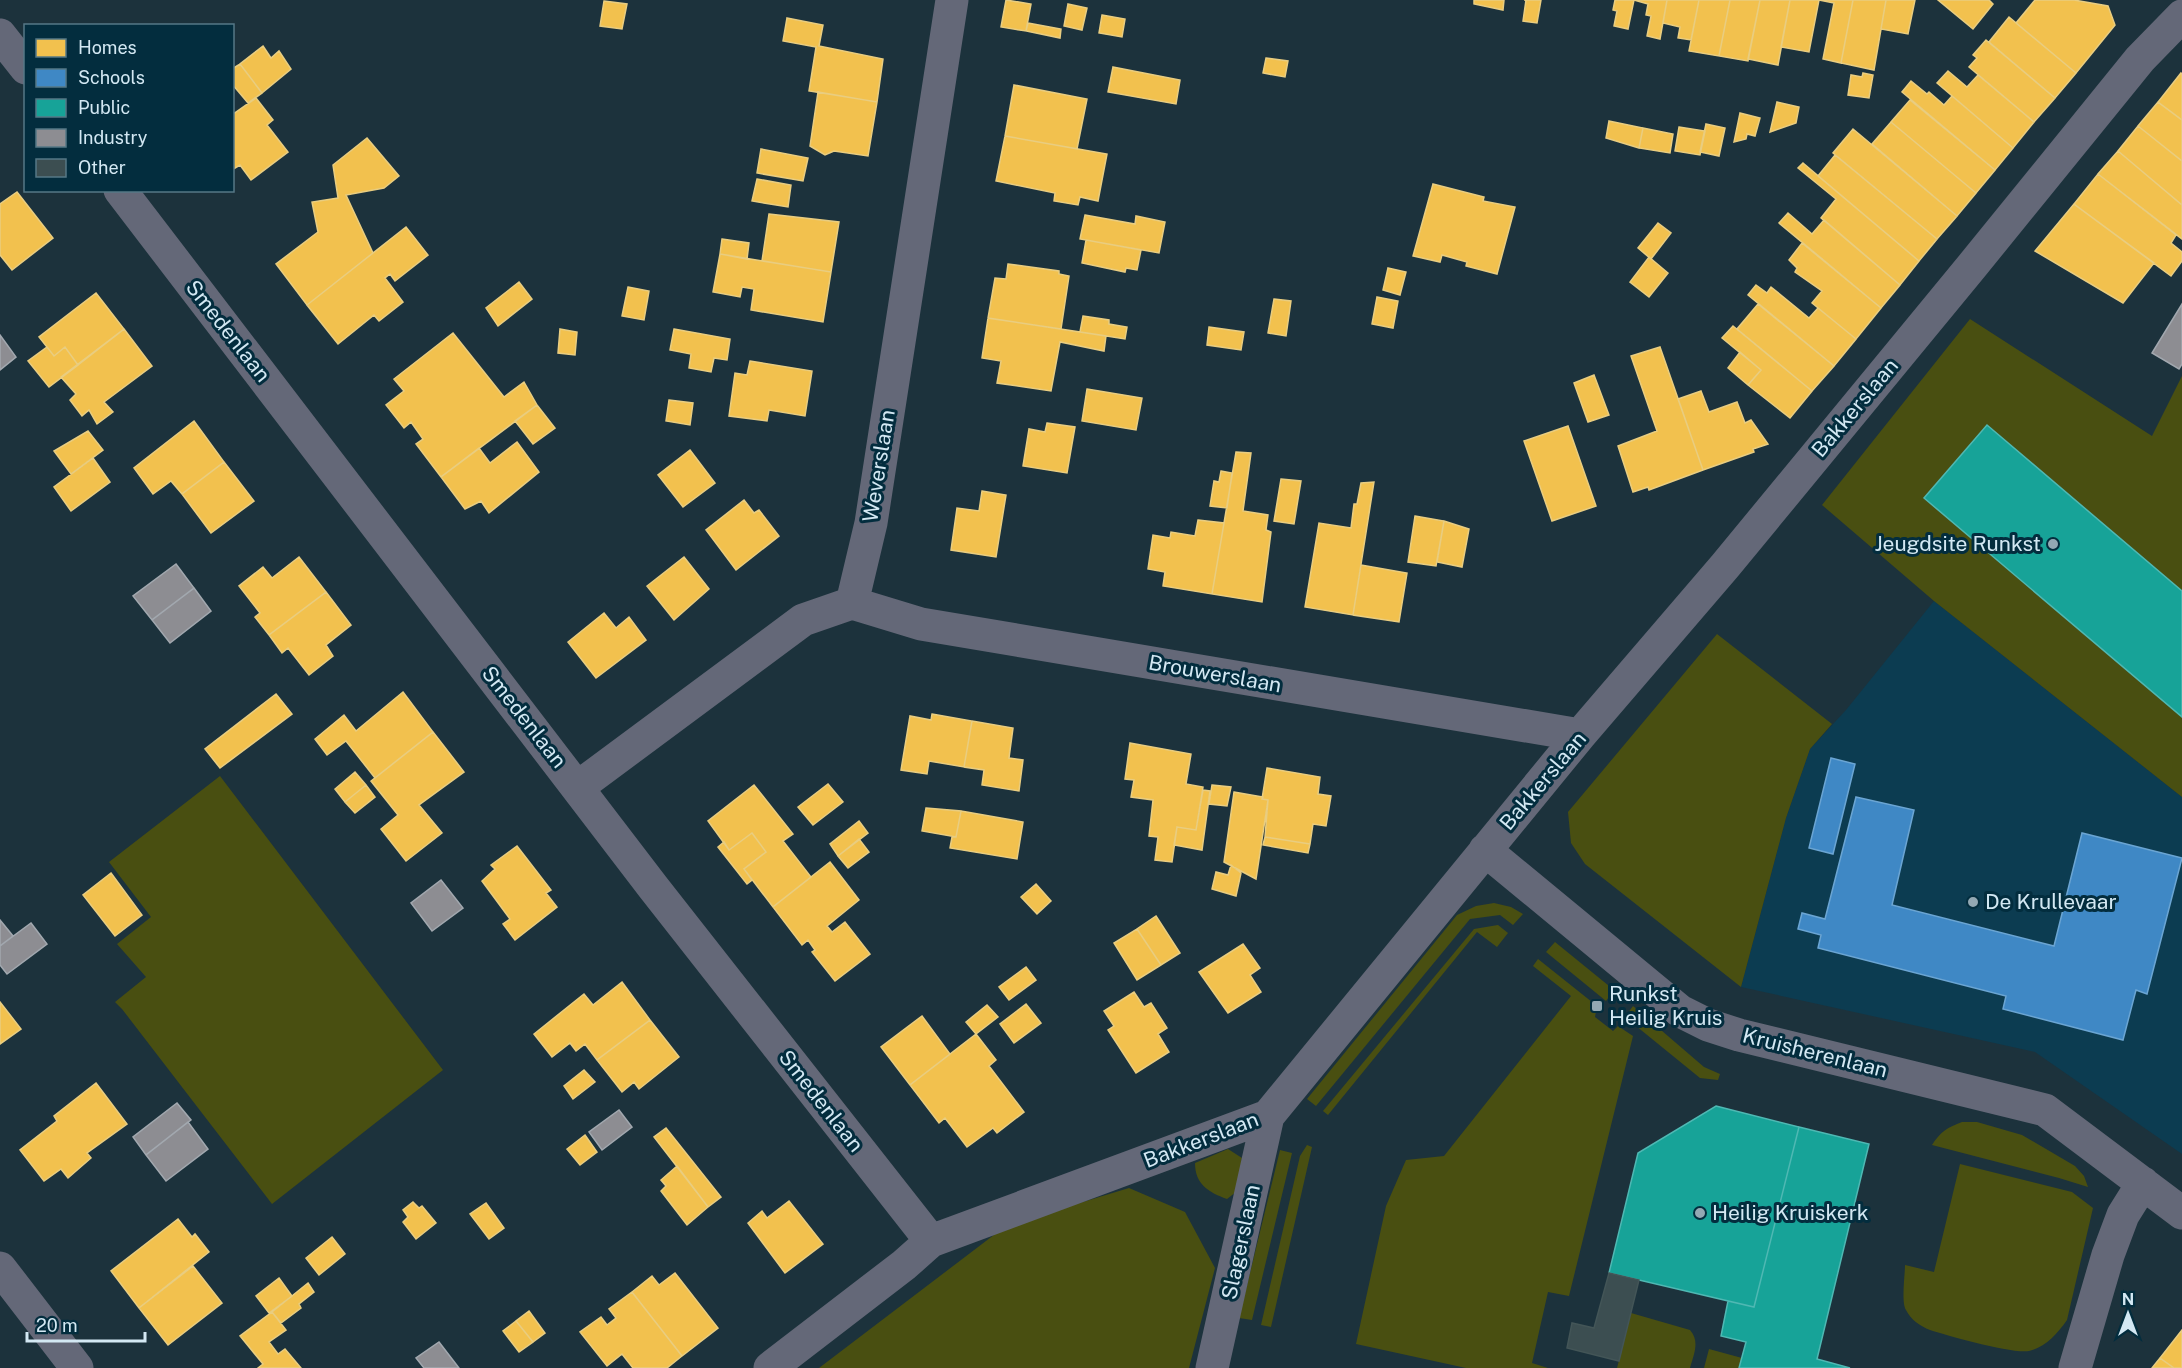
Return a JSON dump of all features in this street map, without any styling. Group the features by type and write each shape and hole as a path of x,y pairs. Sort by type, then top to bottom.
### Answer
{"street":[{"name":"Weverslaan","path":"852,603 871,523 952,0"},
{"name":"Bakkerslaan","path":"770,1368 904,1265 931,1241 1268,1116 1580,735 1718,574 1965,276 2140,59 2182,16"},
{"path":"0,35 24,65"},
{"name":"Smedenlaan","path":"122,192 653,886 931,1241"},
{"name":"Brouwerslaan","path":"852,603 921,624 1580,735"},
{"path":"578,787 803,620 852,603"},
{"name":"Kruisherenlaan","path":"1485,850 1680,1011 1708,1025 1739,1035 2045,1110 2182,1213"},
{"name":"Slagerslaan","path":"1212,1368 1268,1116"},
{"path":"2075,1368 2108,1255 2123,1215 2143,1184"},
{"path":"0,1268 76,1368"}],"shaded area":[{"name":"De Krullevaar","path":"1934,601 2182,797 2182,1154 2035,1052 1741,987 1786,818 1810,749 1846,710"}],"green space":[{"path":"1970,319 2152,436 2182,376 2182,797 1934,601 1822,505"},
{"path":"1717,634 1832,724 1810,749 1786,818 1741,987 1585,864 1571,843 1568,812"},
{"path":"220,776 443,1070 272,1204 115,1002 146,977 117,944 151,917 109,862"},
{"path":"1494,903 1511,907 1523,914 1513,925 1500,915 1470,919 1316,1106 1307,1099 1457,915 1476,906"},
{"path":"1498,925 1508,933 1497,947 1477,932 1328,1115 1323,1111 1474,929"},
{"path":"1555,942 1614,990 1606,1001 1546,952"},
{"path":"1538,959 1597,1006 1595,1017 1613,1031 1618,1026 1633,1036 1569,1296 1548,1292 1532,1363 1548,1368 1466,1368 1356,1344 1386,1206 1406,1160 1444,1156 1571,996 1533,966"},
{"path":"1633,1006 1704,1067 1720,1074 1718,1080 1700,1078 1625,1017"},
{"path":"1962,1122 1977,1122 2022,1135 2075,1166 2084,1176 2088,1187 1932,1145 1945,1130"},
{"path":"1307,1145 1312,1147 1271,1327 1261,1325 1300,1156"},
{"path":"1228,1149 1242,1158 1236,1192 1227,1199 1214,1193 1200,1182 1195,1163"},
{"path":"1280,1150 1292,1153 1252,1320 1239,1318"},
{"path":"1960,1164 2072,1192 2093,1208 2067,1320 2051,1339 2035,1349 2009,1350 1939,1333 1919,1325 1906,1310 1903,1295 1905,1265 1934,1272"},
{"path":"1129,1188 1185,1212 1215,1268 1189,1368 819,1368 1007,1225"},
{"path":"1631,1313 1690,1330 1695,1343 1690,1368 1617,1368"},
{"path":"1709,1349 1742,1358 1739,1368 1704,1368"}],"building: Homes":[{"path":"1006,0 1031,4 1026,31 1001,27"},
{"path":"1474,0 1504,0 1503,10 1474,4"},
{"path":"1526,0 1541,0 1537,23 1523,21"},
{"path":"1615,0 1634,0 1628,29 1614,26 1617,11 1613,10"},
{"path":"1634,0 1667,0 1660,39 1647,36 1651,16 1646,15 1648,4"},
{"path":"1667,0 1699,0 1691,40 1678,38 1680,27 1663,23"},
{"path":"1699,0 1730,0 1719,56 1689,51"},
{"path":"1730,0 1760,0 1748,61 1719,56"},
{"path":"1760,0 1790,0 1778,65 1748,59"},
{"path":"1790,0 1819,0 1809,52 1781,47"},
{"path":"1819,0 1853,0 1841,63 1823,59 1834,3"},
{"path":"1853,0 1886,0 1874,70 1841,63"},
{"path":"1886,0 1915,0 1908,34 1881,29"},
{"path":"1938,0 1989,0 1993,4 1973,29"},
{"path":"2035,0 2074,0 2108,6 2115,25 2076,73 2016,23"},
{"path":"604,1 627,4 622,29 600,26"},
{"path":"1068,4 1087,8 1082,30 1064,26"},
{"path":"1102,15 1125,19 1122,37 1099,33"},
{"path":"2009,17 2076,73 2055,98 1989,42"},
{"path":"787,18 823,25 819,46 883,59 877,102 809,91 816,47 783,41"},
{"path":"1028,23 1061,29 1060,38 1026,31"},
{"path":"1986,40 2055,98 2034,122 1969,67 1977,58 1973,55"},
{"path":"263,46 271,58 279,51 291,69 262,93 240,64"},
{"path":"1266,58 1288,61 1285,77 1263,73"},
{"path":"240,64 262,93 248,103 234,86 234,68"},
{"path":"1113,67 1180,80 1176,104 1108,92"},
{"path":"1948,71 1967,87 1978,75 2034,122 2013,148 1937,83"},
{"path":"1863,73 1873,75 1869,98 1848,95 1851,75 1862,77"},
{"path":"2182,74 2182,120 2158,102"},
{"path":"1911,81 1944,105 1952,96 2013,148 1995,170 1902,92"},
{"path":"1014,85 1087,99 1077,149 1005,136"},
{"path":"818,92 877,102 868,156 834,151 825,155 810,146"},
{"path":"256,98 273,120 267,125 288,152 251,180 240,165 234,169 234,114"},
{"path":"1910,100 1995,170 1976,193 1891,122"},
{"path":"1777,102 1799,107 1796,123 1770,132"},
{"path":"2158,102 2182,120 2182,161 2138,126"},
{"path":"1740,113 1760,118 1755,136 1747,134 1746,139 1734,142"},
{"path":"1609,121 1643,128 1639,148 1606,138"},
{"path":"1891,122 1976,193 1957,216 1872,144"},
{"path":"1706,124 1725,128 1719,156 1700,152"},
{"path":"2138,126 2182,161 2182,205 2118,151"},
{"path":"1679,127 1705,131 1700,155 1675,151"},
{"path":"1643,128 1673,134 1670,153 1639,148"},
{"path":"1853,129 1957,216 1937,239 1833,153"},
{"path":"1005,136 1107,154 1098,201 1080,197 1078,205 1054,201 1055,193 996,181"},
{"path":"367,138 399,176 384,188 346,195 373,253 307,305 276,264 318,232 312,202 338,198 333,165"},
{"path":"761,149 808,158 803,181 757,173"},
{"path":"2118,151 2182,205 2182,239 2098,174"},
{"path":"1835,155 1937,239 1919,261 1818,176"},
{"path":"1803,163 1919,261 1900,285 1821,218 1836,199 1798,168"},
{"path":"2098,174 2176,235 2171,243 2182,252 2182,261 2171,276 2074,204"},
{"path":"757,179 791,185 788,207 752,201"},
{"path":"1433,184 1484,197 1483,201 1515,207 1497,274 1466,266 1467,262 1442,255 1440,262 1413,256"},
{"path":"17,192 53,238 12,270 0,255 0,204"},
{"path":"2074,204 2154,263 2123,303 2035,251"},
{"path":"1788,213 1812,234 1824,220 1900,285 1881,308 1779,223"},
{"path":"769,214 839,222 831,272 762,261"},
{"path":"1085,215 1135,224 1136,216 1165,222 1159,253 1080,239"},
{"path":"1658,223 1671,233 1651,259 1638,248"},
{"path":"406,227 428,255 395,281 390,274 385,278 403,302 379,321 374,315 338,344 307,305"},
{"path":"722,239 749,243 747,259 720,254"},
{"path":"1086,240 1141,250 1137,270 1126,268 1125,272 1082,263"},
{"path":"1802,243 1881,308 1856,339 1812,303 1822,291 1795,272 1797,268 1789,260"},
{"path":"720,254 831,272 823,322 751,310 754,289 742,287 740,297 713,292"},
{"path":"1649,257 1668,273 1649,297 1630,282"},
{"path":"1008,264 1059,271 1059,274 1069,276 1061,329 988,318 995,278 1006,279"},
{"path":"1388,268 1406,272 1400,295 1383,290"},
{"path":"519,282 532,299 498,326 486,308"},
{"path":"1756,285 1767,293 1771,287 1809,318 1818,308 1856,339 1834,366 1748,295"},
{"path":"628,287 649,291 644,320 622,316"},
{"path":"96,293 124,329 78,365 65,347 54,356 39,337"},
{"path":"1377,297 1398,301 1393,328 1372,324"},
{"path":"1274,299 1291,301 1286,336 1268,333"},
{"path":"1758,304 1834,366 1812,391 1737,329"},
{"path":"1083,316 1109,320 1109,324 1127,327 1125,339 1080,332"},
{"path":"988,318 1106,336 1104,351 1060,342 1051,391 997,383 1001,361 982,358"},
{"path":"1733,326 1812,391 1790,418 1748,385 1761,370 1722,338"},
{"path":"1209,327 1244,332 1241,350 1207,345"},
{"path":"124,329 152,366 104,402 113,412 97,424 89,410 82,416 70,400 76,394 61,377"},
{"path":"560,329 577,332 575,355 558,353"},
{"path":"674,329 730,339 727,360 714,358 711,372 689,368 691,354 670,350"},
{"path":"453,333 504,397 524,382 537,405 441,477 416,444 423,439 411,422 404,428 386,405 404,391 394,379"},
{"path":"47,347 54,356 65,347 78,365 49,387 28,361"},
{"path":"1660,347 1703,470 1649,490 1648,487 1633,492 1618,446 1657,431 1631,356"},
{"path":"1740,352 1761,370 1748,385 1728,368"},
{"path":"750,361 812,371 805,416 769,410 767,421 729,416 735,373 747,375"},
{"path":"1594,375 1609,415 1588,422 1574,383"},
{"path":"1087,389 1142,398 1136,430 1082,421"},
{"path":"1701,391 1709,412 1737,402 1745,423 1751,420 1768,444 1753,449 1754,452 1703,470 1678,399"},
{"path":"669,400 693,403 690,425 666,421"},
{"path":"537,405 555,428 533,444 515,421"},
{"path":"194,421 224,462 182,494 171,481 153,494 134,468"},
{"path":"1047,423 1075,427 1067,473 1023,466 1029,429 1045,432"},
{"path":"1568,426 1596,506 1552,521 1524,441"},
{"path":"88,431 103,450 71,474 54,451"},
{"path":"517,442 539,472 489,513 481,501 465,509 441,477 479,448 490,463"},
{"path":"690,450 715,483 683,507 658,475"},
{"path":"1236,452 1251,453 1243,511 1268,515 1266,530 1271,532 1262,602 1212,594"},
{"path":"93,458 110,482 71,511 54,487"},
{"path":"224,462 254,501 211,533 182,494"},
{"path":"1221,471 1232,473 1227,508 1210,506 1214,481 1219,482"},
{"path":"1281,479 1301,481 1294,524 1274,521"},
{"path":"1374,482 1353,615 1305,607 1319,523 1351,528 1354,504 1357,504 1361,483"},
{"path":"982,491 1006,495 996,557 951,550 957,508 979,511"},
{"path":"744,500 754,513 759,510 779,536 736,570 706,530"},
{"path":"1415,516 1444,521 1436,566 1408,562"},
{"path":"1198,520 1224,523 1212,594 1163,586 1165,572 1148,569 1153,535 1170,538 1171,532 1195,536"},
{"path":"1444,521 1469,529 1462,567 1437,562"},
{"path":"299,557 326,592 269,635 255,617 260,613 239,586 263,567 272,578"},
{"path":"684,557 709,589 674,620 647,586"},
{"path":"1361,565 1407,573 1399,622 1353,615"},
{"path":"326,592 351,625 326,645 333,656 309,675 288,648 282,653 269,635"},
{"path":"604,613 616,628 629,617 646,640 596,678 568,642"},
{"path":"403,692 433,732 375,778 346,741 327,755 315,739 344,715 356,731"},
{"path":"276,694 292,714 220,768 205,749"},
{"path":"932,714 972,721 964,767 929,761 927,774 901,770 910,716 931,720"},
{"path":"972,721 1013,728 1009,758 1023,760 1019,791 982,785 984,770 964,767"},
{"path":"433,732 464,772 419,805 442,833 406,861 381,829 398,815 371,781"},
{"path":"1130,743 1191,754 1186,784 1203,787 1196,830 1177,827 1172,862 1155,860 1158,837 1149,836 1153,800 1131,797 1134,780 1125,779"},
{"path":"1267,768 1320,777 1318,794 1331,796 1326,826 1313,824 1310,844 1265,837 1268,800 1262,799"},
{"path":"355,772 366,785 345,802 335,789"},
{"path":"828,784 843,802 813,825 798,807"},
{"path":"366,785 375,797 355,813 345,802"},
{"path":"754,785 793,834 783,841 811,877 773,907 744,869 766,852 752,833 729,850 708,821"},
{"path":"1212,785 1231,787 1227,806 1209,804"},
{"path":"1203,790 1210,791 1202,850 1174,845 1177,827 1196,830"},
{"path":"1234,792 1268,800 1256,879 1224,862"},
{"path":"926,808 961,811 956,837 922,831"},
{"path":"961,811 1023,822 1017,859 950,848 952,837 956,837"},
{"path":"859,821 868,833 838,856 830,844"},
{"path":"752,833 766,852 744,869 752,880 747,884 718,847 724,842 729,850"},
{"path":"1265,837 1310,844 1308,853 1263,845"},
{"path":"859,839 869,852 848,868 838,856"},
{"path":"517,846 551,890 546,893 557,907 515,940 503,924 510,919 482,881 495,869 491,865"},
{"path":"830,862 859,900 827,926 832,932 845,922 870,954 835,981 812,952 815,950 808,940 802,945 773,907"},
{"path":"1231,865 1241,873 1236,896 1212,889 1216,872 1228,875"},
{"path":"111,873 142,915 115,936 83,895"},
{"path":"1036,884 1051,901 1037,914 1021,897"},
{"path":"1156,916 1180,953 1161,965 1137,929"},
{"path":"1137,929 1161,965 1137,980 1114,943"},
{"path":"1243,944 1260,968 1250,975 1261,992 1228,1013 1199,972"},
{"path":"1026,967 1036,980 1009,1000 999,987"},
{"path":"622,982 650,1020 597,1060 585,1044 576,1051 570,1043 552,1057 534,1034 584,994 593,1005"},
{"path":"1134,992 1144,1007 1151,1003 1167,1028 1158,1034 1169,1052 1136,1073 1108,1030 1114,1026 1104,1011"},
{"path":"0,1002 21,1029 0,1044"},
{"path":"1026,1004 1041,1023 1014,1043 1000,1024"},
{"path":"987,1005 998,1017 976,1034 966,1022"},
{"path":"922,1016 950,1054 910,1085 881,1047"},
{"path":"650,1020 679,1057 639,1089 634,1082 622,1092 597,1060"},
{"path":"976,1034 996,1060 989,1066 1024,1112 997,1133 993,1128 967,1147 945,1118 939,1123 910,1085"},
{"path":"584,1070 595,1082 573,1099 564,1086"},
{"path":"96,1083 127,1124 87,1153 91,1158 68,1178 61,1169 44,1181 20,1150 57,1121 54,1116"},
{"path":"666,1128 721,1197 708,1207 654,1137"},
{"path":"585,1135 597,1152 580,1165 567,1149"},
{"path":"677,1166 708,1207 687,1225 661,1191 666,1186 661,1180"},
{"path":"789,1201 823,1244 785,1273 748,1223 762,1211 767,1218"},
{"path":"413,1202 419,1208 422,1206 436,1223 416,1239 403,1222 408,1217 403,1210"},
{"path":"486,1203 504,1228 489,1239 470,1214"},
{"path":"178,1219 192,1237 195,1234 209,1252 139,1308 111,1271"},
{"path":"332,1237 345,1254 319,1275 306,1258"},
{"path":"193,1266 222,1303 168,1345 139,1308"},
{"path":"675,1273 718,1328 682,1356 632,1292 652,1276 659,1285"},
{"path":"279,1278 292,1296 269,1313 256,1296"},
{"path":"308,1283 314,1292 299,1304 301,1308 281,1323 272,1312"},
{"path":"632,1292 682,1356 667,1368 633,1368 622,1354 607,1366 580,1332 601,1317 607,1325 616,1318 609,1309"},
{"path":"529,1311 545,1333 533,1342 516,1321"},
{"path":"272,1312 286,1330 269,1342 278,1354 285,1349 301,1368 258,1368 263,1364 240,1336"},
{"path":"516,1321 533,1342 519,1352 503,1331"},
{"path":"2182,1330 2182,1368 2174,1368 2160,1358"},
{"path":"2160,1358 2174,1368 2152,1368"}],"building: Schools":[{"path":"1831,758 1855,764 1833,854 1809,848"},
{"path":"1856,797 1914,810 1892,905 2054,946 2082,833 2182,858 2147,994 2136,990 2123,1040 2003,1009 2006,996 1818,948 1821,935 1798,929 1802,913 1825,919"}],"building: Public":[{"name":"Jeugdsite Runkst","path":"1987,425 2182,591 2182,717 1924,498"},
{"name":"Heilig Kruiskerk","path":"1716,1106 1799,1127 1754,1307 1609,1273 1638,1153"},
{"path":"1799,1127 1869,1144 1817,1359 1850,1368 1739,1368 1746,1342 1721,1336 1728,1301 1754,1307"}],"building: Industry":[{"path":"2182,304 2182,364 2179,369 2152,353"},
{"path":"0,335 16,357 0,370"},
{"path":"176,564 194,588 152,620 133,596"},
{"path":"194,588 211,611 170,643 152,620"},
{"path":"441,880 463,908 432,931 411,903"},
{"path":"0,920 13,936 0,946"},
{"path":"31,923 47,944 7,974 0,965 0,946"},
{"path":"177,1103 191,1120 146,1155 133,1137"},
{"path":"619,1110 632,1127 602,1150 589,1132"},
{"path":"188,1122 208,1149 166,1181 146,1155"},
{"path":"439,1342 459,1368 424,1368 416,1358"}],"building: Other":[{"path":"1609,1273 1639,1280 1619,1361 1567,1348 1572,1323 1594,1328"}],"place":[{"name":"Jeugdsite Runkst","path":"2053,544"},
{"name":"De Krullevaar","path":"1973,902"},
{"name":"Runkst Heilig Kruis","path":"1597,1006"},
{"name":"Heilig Kruiskerk","path":"1700,1213"}]}
